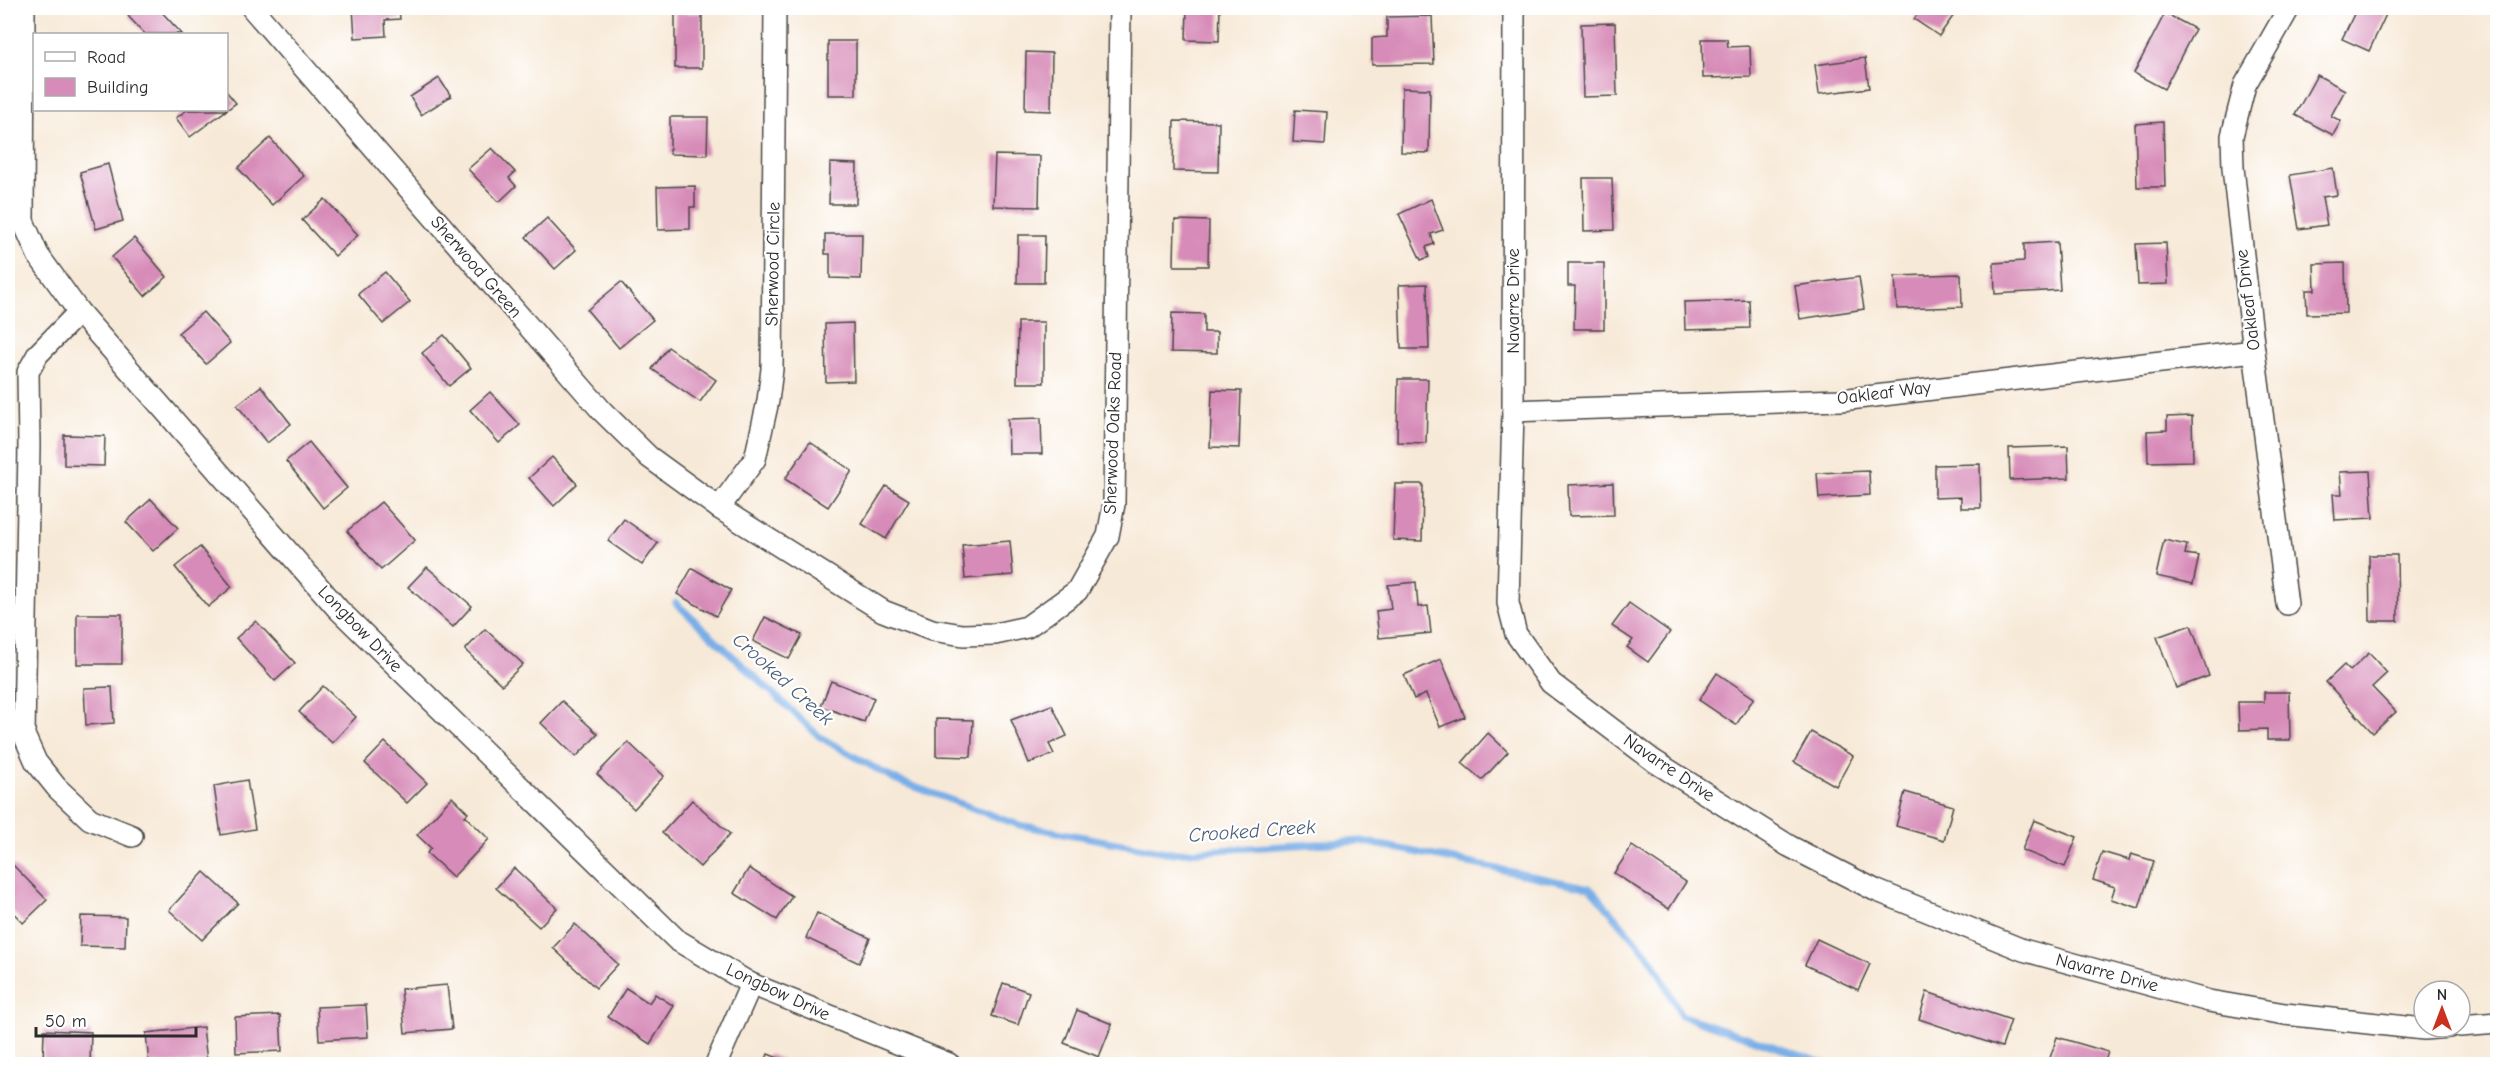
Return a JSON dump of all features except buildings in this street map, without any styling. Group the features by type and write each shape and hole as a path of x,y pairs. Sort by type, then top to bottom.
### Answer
{"street":[{"name":"Longbow Drive","path":"24,8 23,221 38,255 79,312 338,609 677,940 751,984 949,1065"},
{"name":"Sherwood Green","path":"252,8 602,411 649,457 719,508"},
{"name":"Sherwood Circle","path":"719,508 755,459 768,401 772,369 775,8"},
{"name":"Sherwood Oaks Road","path":"719,508 883,610 932,630 963,635 995,634 1027,627 1077,591 1108,536 1114,504 1120,8"},
{"name":"Navarre Drive","path":"1514,8 1513,411 1508,603 1516,634 1551,683 1654,761 1789,846 1856,880 2023,950 2209,1001 2296,1016 2412,1028"},
{"name":"Oakleaf Drive","path":"2287,604 2254,351 2233,168 2232,136 2245,85 2289,8"},
{"path":"79,312 38,354 28,372 29,446 24,735 36,762 57,788 90,819 132,836"},
{"name":"Oakleaf Way","path":"1513,411 1841,400 2254,351"},
{"path":"716,1065 751,984"},
{"path":"2472,1025 2498,1023"}],"waterway":[{"name":"Crooked Creek","path":"676,603 820,737 896,780 1019,825 1171,853 1361,841 1590,888 1653,961 1681,1015 1826,1064"}]}
